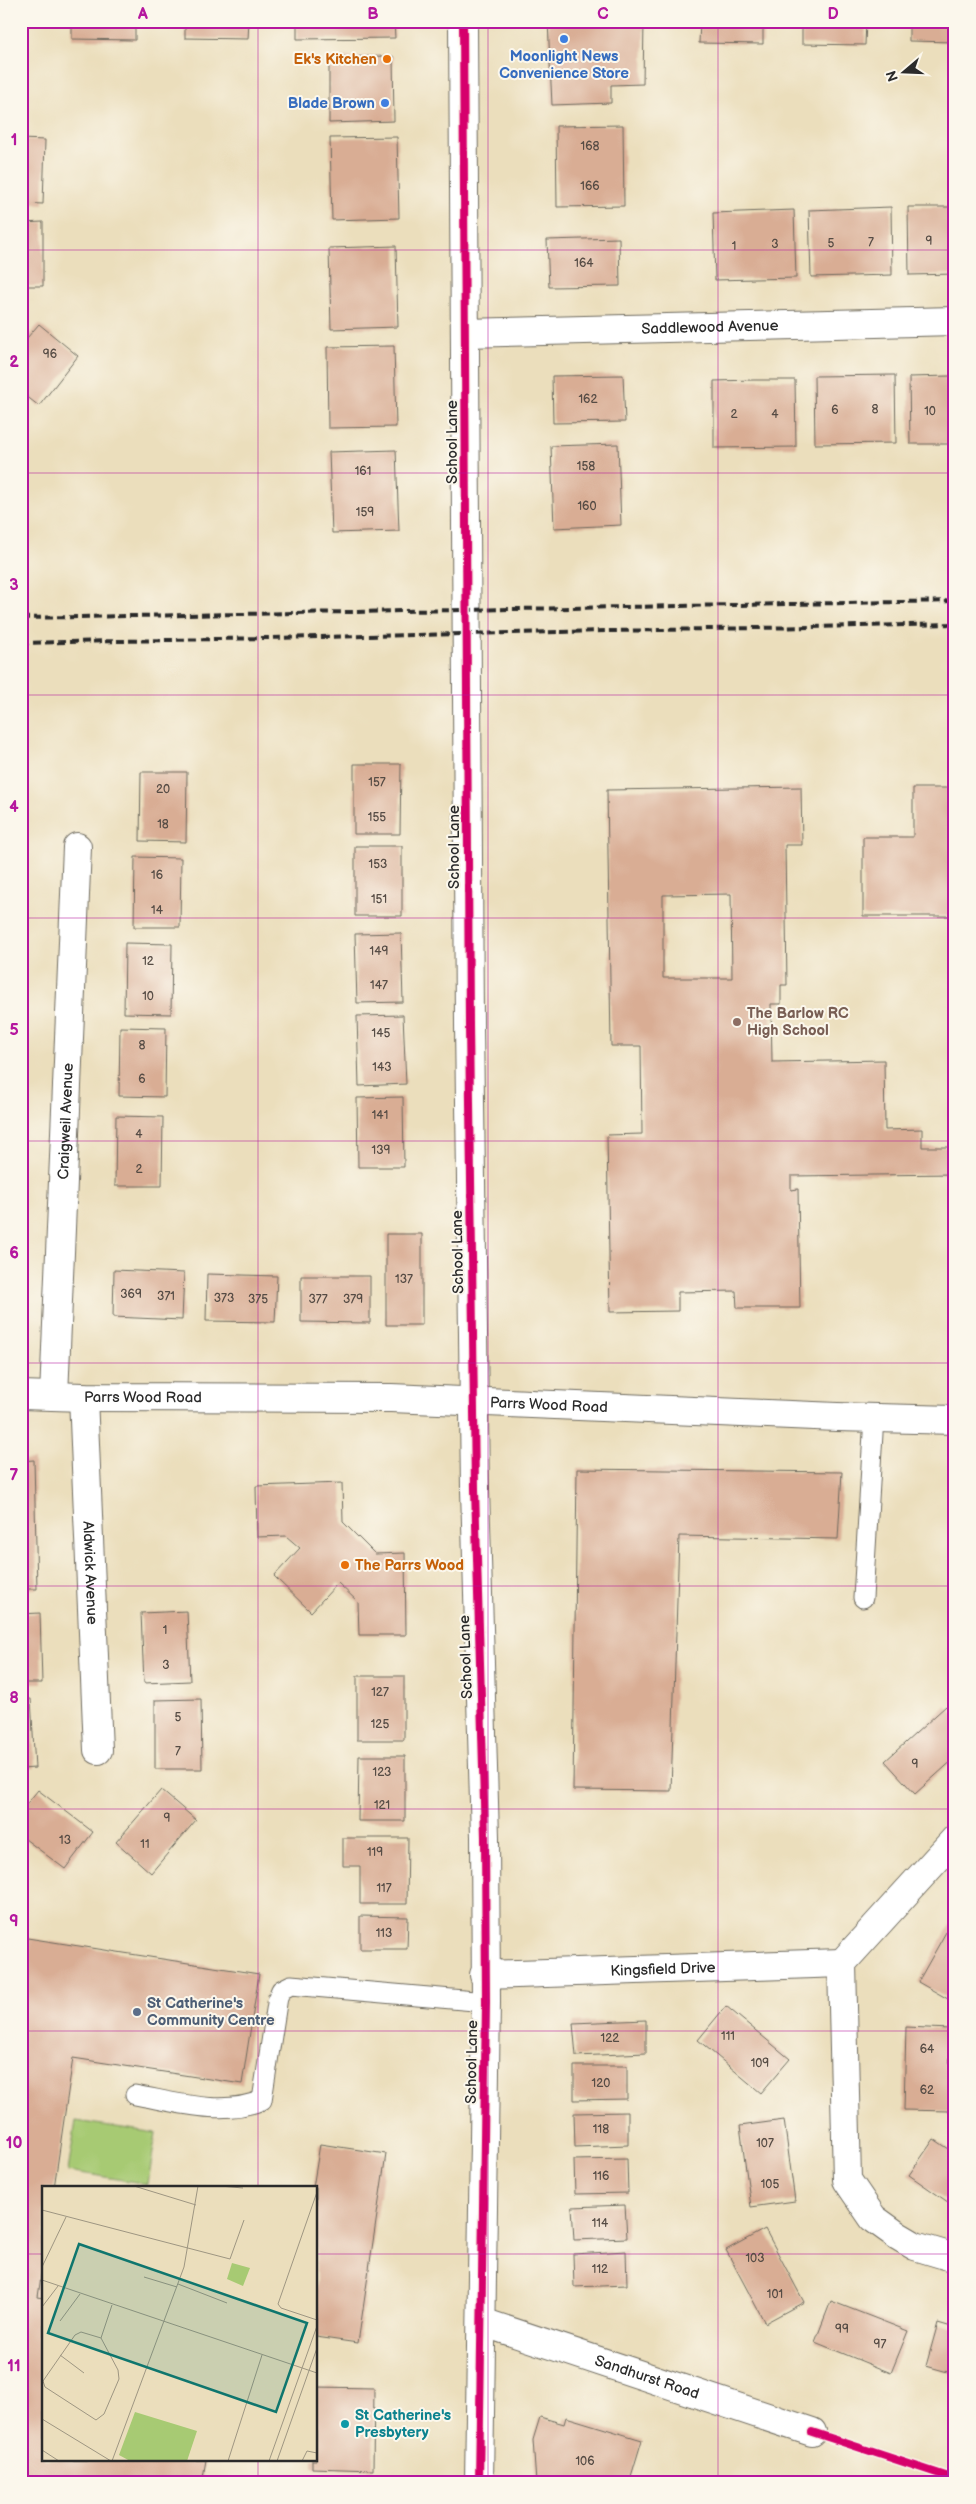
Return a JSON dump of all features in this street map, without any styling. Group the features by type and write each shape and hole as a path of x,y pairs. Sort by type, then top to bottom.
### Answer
{"street":[{"name":"School Lane","path":"463,21 469,1015 475,1489 485,1837 484,1975 486,2002 478,2483"},
{"name":"Saddlewood Avenue","path":"465,333 955,321"},
{"name":"Craigweil Avenue","path":"54,1396 77,847"},
{"name":"Parrs Wood Road","path":"21,1395 475,1401 955,1420"},
{"name":"Aldwick Avenue","path":"83,1397 98,1750"},
{"path":"955,1839 842,1963 847,2180 873,2218 915,2246 955,2258"},
{"name":"Kingsfield Drive","path":"484,1975 842,1963"},
{"name":"Sandhurst Road","path":"482,2322 812,2432"}],"lane":[{"path":"863,1598 874,1417"},
{"path":"135,2095 230,2108 250,2106 262,2100 278,1997 281,1990 291,1985 486,2002"}],"green space":[{"path":"76,2121 156,2133 148,2184 68,2171"}],"building":[{"path":"72,21 135,21 135,40 72,39"},
{"path":"185,21 249,21 248,39 185,38"},
{"path":"297,21 394,21 395,38 297,39"},
{"path":"548,21 644,21 643,84 611,85 611,103 552,105"},
{"path":"700,21 763,21 763,44 699,43"},
{"path":"802,21 866,21 865,45 802,44"},
{"path":"909,21 955,21 955,42 909,41"},
{"path":"393,56 394,121 329,123 329,57"},
{"path":"623,125 624,206 557,207 556,126"},
{"path":"397,137 399,218 332,220 330,138"},
{"path":"21,139 45,140 43,204 21,203"},
{"path":"891,207 892,275 811,277 809,210"},
{"path":"908,207 955,207 955,274 909,275"},
{"path":"794,210 796,278 715,280 713,213"},
{"path":"43,222 43,286 21,286 21,223"},
{"path":"619,238 620,286 549,287 547,240"},
{"path":"396,246 398,327 331,329 329,248"},
{"path":"39,324 78,356 39,406 21,392 21,345"},
{"path":"394,346 396,427 328,428 327,347"},
{"path":"623,375 625,422 553,423 552,376"},
{"path":"895,375 896,443 815,444 814,376"},
{"path":"955,376 955,444 910,444 909,377"},
{"path":"795,380 796,447 714,448 714,381"},
{"path":"618,444 621,525 554,528 551,446"},
{"path":"396,450 399,531 332,533 329,452"},
{"path":"354,764 401,764 400,834 354,834"},
{"path":"141,772 187,772 186,842 140,841"},
{"path":"801,787 802,845 785,845 787,985 781,985 781,1004 771,1004 772,1062 884,1060 885,1130 922,1129 922,1147 955,1147 955,1174 791,1176 791,1190 798,1189 800,1308 737,1308 736,1291 678,1292 678,1311 610,1312 607,1135 642,1134 641,1046 611,1046 607,790","holes":["731,894 732,978 663,978 663,895"]},
{"path":"913,788 955,788 955,916 863,916 863,837 913,837"},
{"path":"355,846 402,846 402,916 355,916"},
{"path":"135,857 181,858 180,927 134,927"},
{"path":"401,933 403,1002 357,1003 355,934"},
{"path":"125,943 172,944 171,1014 124,1013"},
{"path":"403,1015 406,1084 359,1086 357,1016"},
{"path":"120,1027 166,1028 165,1097 119,1096"},
{"path":"403,1097 404,1167 358,1167 357,1098"},
{"path":"116,1116 163,1117 162,1186 115,1186"},
{"path":"386,1234 422,1234 422,1325 386,1325"},
{"path":"114,1270 184,1273 182,1320 113,1317"},
{"path":"207,1274 277,1276 275,1322 206,1321"},
{"path":"301,1276 370,1276 370,1323 301,1322"},
{"path":"34,1460 37,1589 21,1589 21,1461"},
{"path":"577,1469 842,1472 838,1539 679,1536 671,1791 573,1790"},
{"name":"The Parrs Wood","path":"342,1483 343,1522 375,1554 405,1553 406,1635 359,1635 358,1602 338,1583 311,1612 274,1576 300,1548 286,1536 257,1537 256,1486"},
{"path":"187,1611 190,1681 144,1683 141,1613"},
{"path":"40,1613 42,1683 21,1683 21,1614"},
{"path":"357,1676 404,1676 404,1740 357,1740"},
{"path":"21,1699 31,1699 35,1768 21,1769"},
{"path":"201,1699 202,1769 155,1769 155,1700"},
{"path":"946,1706 955,1715 955,1758 915,1794 885,1761"},
{"path":"359,1756 405,1756 405,1821 358,1821"},
{"path":"38,1790 93,1832 65,1869 21,1836 21,1811"},
{"path":"161,1790 196,1820 151,1873 116,1842"},
{"path":"343,1838 408,1838 407,1904 360,1904 360,1866 343,1866"},
{"path":"360,1916 408,1917 407,1949 360,1949"},
{"path":"955,1916 955,2003 918,1982"},
{"name":"St Catherine's Community Centre","path":"21,1937 259,1974 242,2084 73,2058 54,2186 42,2186 42,2269 38,2297 42,2298 42,2462 206,2462 202,2483 21,2483"},
{"path":"726,2006 790,2059 761,2093 698,2040"},
{"path":"646,2020 646,2053 576,2056 573,2023"},
{"path":"906,2027 950,2029 949,2111 904,2110"},
{"path":"574,2066 627,2066 627,2099 574,2100"},
{"path":"628,2112 628,2145 575,2147 574,2113"},
{"path":"784,2120 795,2201 751,2207 740,2126"},
{"path":"934,2139 955,2153 955,2207 909,2175"},
{"path":"320,2144 386,2154 358,2343 318,2337 318,2186 313,2186"},
{"path":"627,2159 628,2193 575,2194 574,2160"},
{"path":"625,2205 627,2238 574,2240 572,2207"},
{"path":"765,2229 804,2302 765,2323 726,2250"},
{"path":"626,2251 627,2285 574,2287 573,2254"},
{"path":"831,2301 908,2331 891,2373 815,2342"},
{"path":"938,2323 955,2328 955,2374 926,2366"},
{"name":"St Catherine's Presbytery","path":"318,2387 374,2388 373,2470 312,2468 312,2462 318,2462"},
{"path":"540,2417 564,2424 566,2417 642,2440 629,2483 536,2483 533,2440"}],"railway":[{"path":"21,618 955,601"},
{"path":"21,643 955,624"}],"cycle path":[{"path":"463,21 469,1025 475,1489 485,1837 486,2002 479,2483"},
{"path":"812,2432 955,2479"}],"place":[{"name":"Moonlight News Convenience Store","path":"564,39"},
{"name":"Ek's Kitchen","path":"387,59"},
{"name":"Blade Brown","path":"385,103"},
{"name":"The Barlow RC High School","path":"737,1022"},
{"name":"The Parrs Wood","path":"345,1565"},
{"name":"St Catherine's Community Centre","path":"137,2012"},
{"name":"St Catherine's Presbytery","path":"345,2424"}]}
